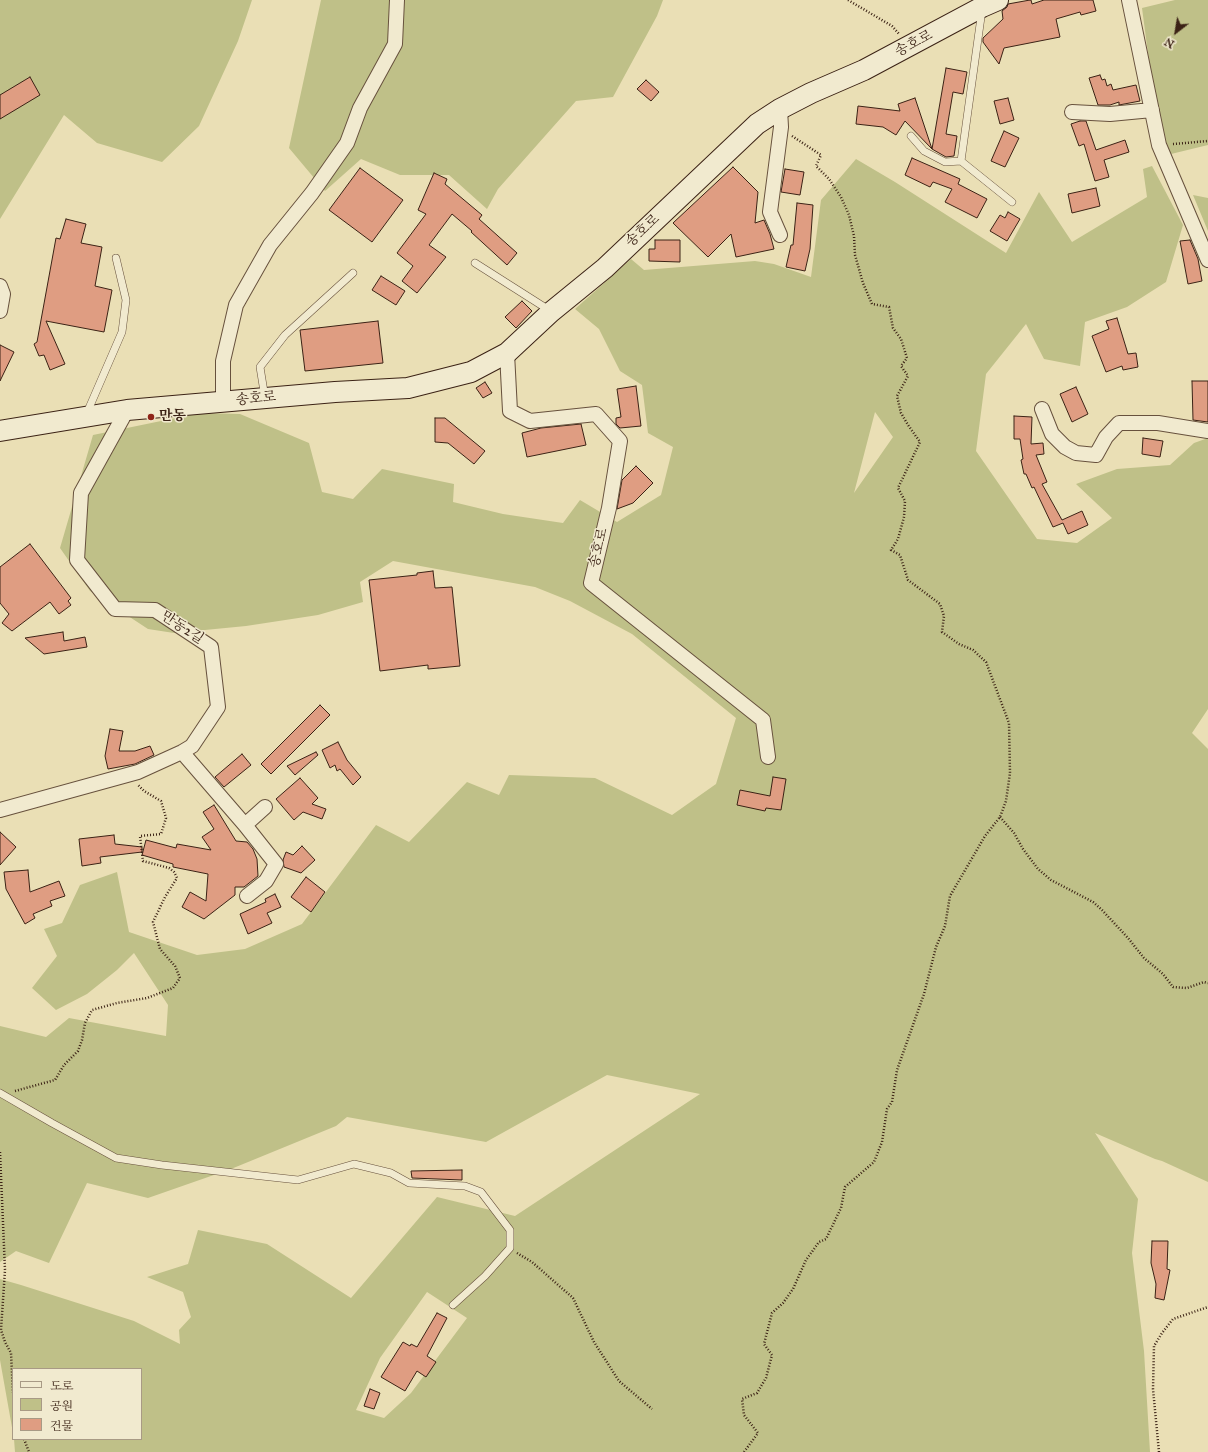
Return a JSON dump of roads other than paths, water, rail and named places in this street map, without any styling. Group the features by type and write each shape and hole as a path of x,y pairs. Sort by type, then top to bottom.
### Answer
{"main road":[{"name":"송호로","path":"0,431 127,410 223,401 408,388 471,372 507,353 551,312 605,268 757,124 780,118 811,93 864,70 990,3"}],"street":[{"path":"223,401 223,361 236,305 270,245 312,193 346,143 360,108 395,44 397,0"},
{"path":"1129,0 1159,145 1208,260"},
{"path":"1072,112 1110,114 1152,110"},
{"path":"780,118 770,212 780,235"},
{"path":"0,286 3,294 0,311"},
{"name":"송호로","path":"507,353 510,411 530,421 596,414 620,441 609,508 592,583 763,720 768,757"},
{"path":"1042,409 1052,434 1065,447 1076,453 1096,455 1106,437 1119,422 1158,423 1208,431"},
{"name":"만동2길","path":"0,810 138,772 182,752 192,746 218,707 211,647 155,610 115,609 78,560 81,493 127,410"},
{"path":"182,752 245,825 276,864 266,881 247,896"},
{"path":"245,825 265,807"}],"lane":[{"name":"송호로","path":"961,161 990,3"},
{"path":"911,136 924,151 945,162 961,161 1012,202"},
{"path":"85,417 122,332 126,300 116,258"},
{"path":"475,263 551,312"},
{"path":"266,398 260,367 285,335 353,273"},
{"path":"0,1093 52,1124 116,1158 162,1165 298,1180 354,1164 391,1173 409,1183 465,1186 481,1192 510,1230 510,1248 485,1276 453,1305"}],"place":[{"name":"만동","path":"151,417"}]}
